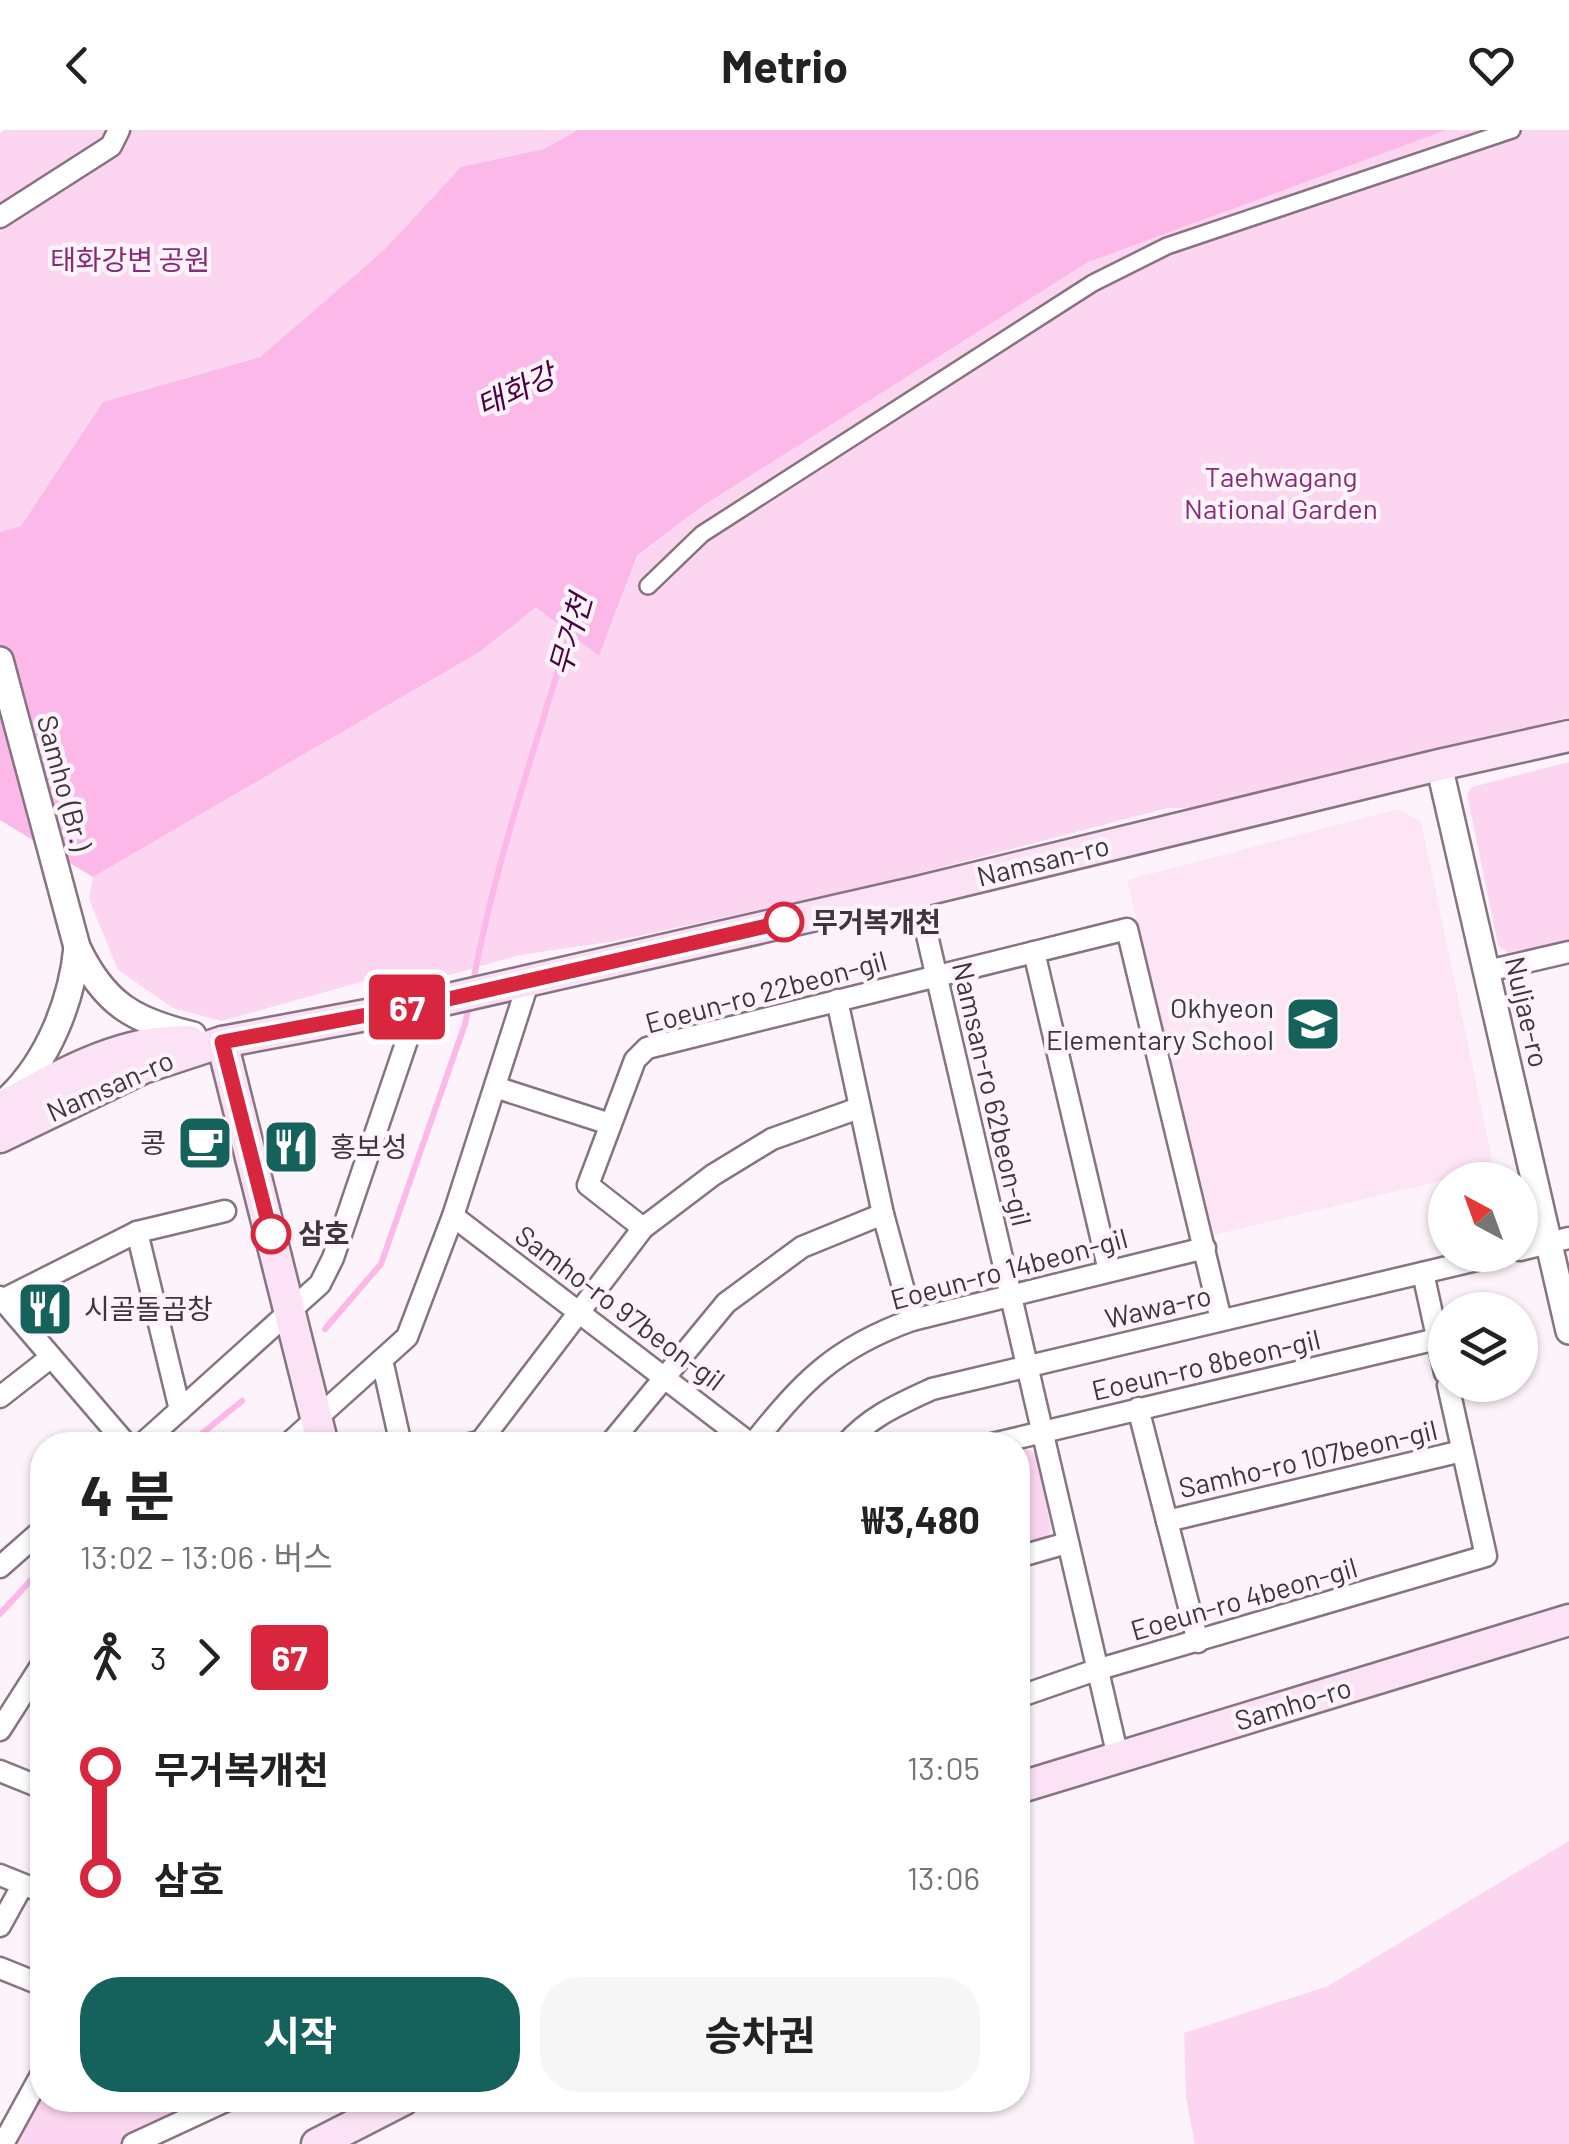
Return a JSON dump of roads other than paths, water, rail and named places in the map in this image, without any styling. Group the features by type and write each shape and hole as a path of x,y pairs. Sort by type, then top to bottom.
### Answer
{"main road":[{"name":"Namsan-ro","path":"0,1137 108,1083 222,1042 425,1004 917,892 1439,764 1569,736"},
{"name":"Namsan-ro","path":"0,1107 96,1058 140,1044 222,1042"},
{"path":"222,1042 318,1423"},
{"name":"Samho-ro","path":"1030,1784 1569,1620"},
{"path":"317,2144 380,2112"}],"street":[{"path":"0,217 111,146 119,130"},
{"path":"648,586 702,534 1093,283 1167,246 1512,130"},
{"name":"Samho (Br.)","path":"0,660 77,947"},
{"name":"Nuljae-ro","path":"1439,764 1487,971 1559,1240 1569,1331"},
{"name":"Namsan-ro 62beon-gil","path":"917,892 1118,1757"},
{"name":"Eoeun-ro 22beon-gil","path":"643,1228 588,1185 635,1060 646,1048 1126,929 1204,1248"},
{"path":"77,947 96,980 131,1018 140,1044 136,1058 108,1083"},
{"path":"0,1107 26,1081 46,1049 71,985 77,947"},
{"path":"1034,952 1109,1271"},
{"path":"1487,971 1569,952"},
{"path":"318,1423 407,1337 454,1216 528,980"},
{"path":"837,1000 882,1214 912,1320"},
{"path":"118,1004 152,1026 222,1042"},
{"path":"155,1432 293,1317 320,1284 333,1258 425,1004"},
{"path":"495,1087 610,1124"},
{"path":"488,1432 643,1228 772,1138 859,1108"},
{"path":"115,1432 1,1299 138,1232 224,1210"},
{"path":"620,1432 726,1304 748,1284 817,1238 882,1214"},
{"name":"Samho-ro 97beon-gil","path":"454,1216 735,1432"},
{"path":"138,1232 180,1410"},
{"path":"1204,1248 1221,1320"},
{"name":"Eoeun-ro 14beon-gil","path":"763,1432 810,1376 878,1333 912,1320 1204,1248"},
{"name":"Wawa-ro","path":"856,1432 890,1408 918,1395 1428,1272"},
{"path":"1423,1273 1428,1295"},
{"name":"Eoeun-ro 8beon-gil","path":"1030,1435 1428,1341"},
{"path":"0,1397 50,1358"},
{"path":"382,1360 399,1432"},
{"path":"1452,1402 1462,1451"},
{"name":"Samho-ro 107beon-gil","path":"1138,1408 1198,1642"},
{"name":"Samho-ro 107beon-gil","path":"1167,1521 1462,1451"},
{"name":"Eoeun-ro 4beon-gil","path":"1030,1693 1486,1556 1462,1451"},
{"path":"0,1567 30,1541"},
{"path":"1030,1554 1067,1543"},
{"path":"0,1730 30,1683"},
{"path":"0,1771 30,1783"},
{"path":"0,1876 30,1888"},
{"path":"0,1926 30,1891"},
{"path":"0,1968 30,1979"},
{"path":"3,2144 30,2095"},
{"path":"133,2144 202,2112"}],"water":[{"name":"태화강","path":"578,130 1446,130 1088,262 701,507 637,556 599,656 536,607 481,651 93,877 0,820 0,532 21,526 103,402 260,357 384,250 461,167 544,149"}],"waterway":[{"name":"무거천","path":"473,983 505,848 572,624"},
{"name":"무거천","path":"325,1329 381,1264 469,1005"},
{"name":"무거천","path":"204,1432 242,1401"},
{"name":"무거천","path":"0,1614 30,1581"}],"place":[{"name":"무거복개천","path":"784,922"},
{"name":"Okhyeon Elementary School","path":"1313,1024"},
{"name":"콩","path":"205,1143"},
{"name":"홍보성","path":"291,1147"},
{"name":"삼호","path":"271,1234"},
{"name":"시골돌곱창","path":"45,1309"}],"park label":[{"name":"태화강변 공원","path":"130,260"},
{"name":"Taehwagang National Garden","path":"1281,493"}]}
